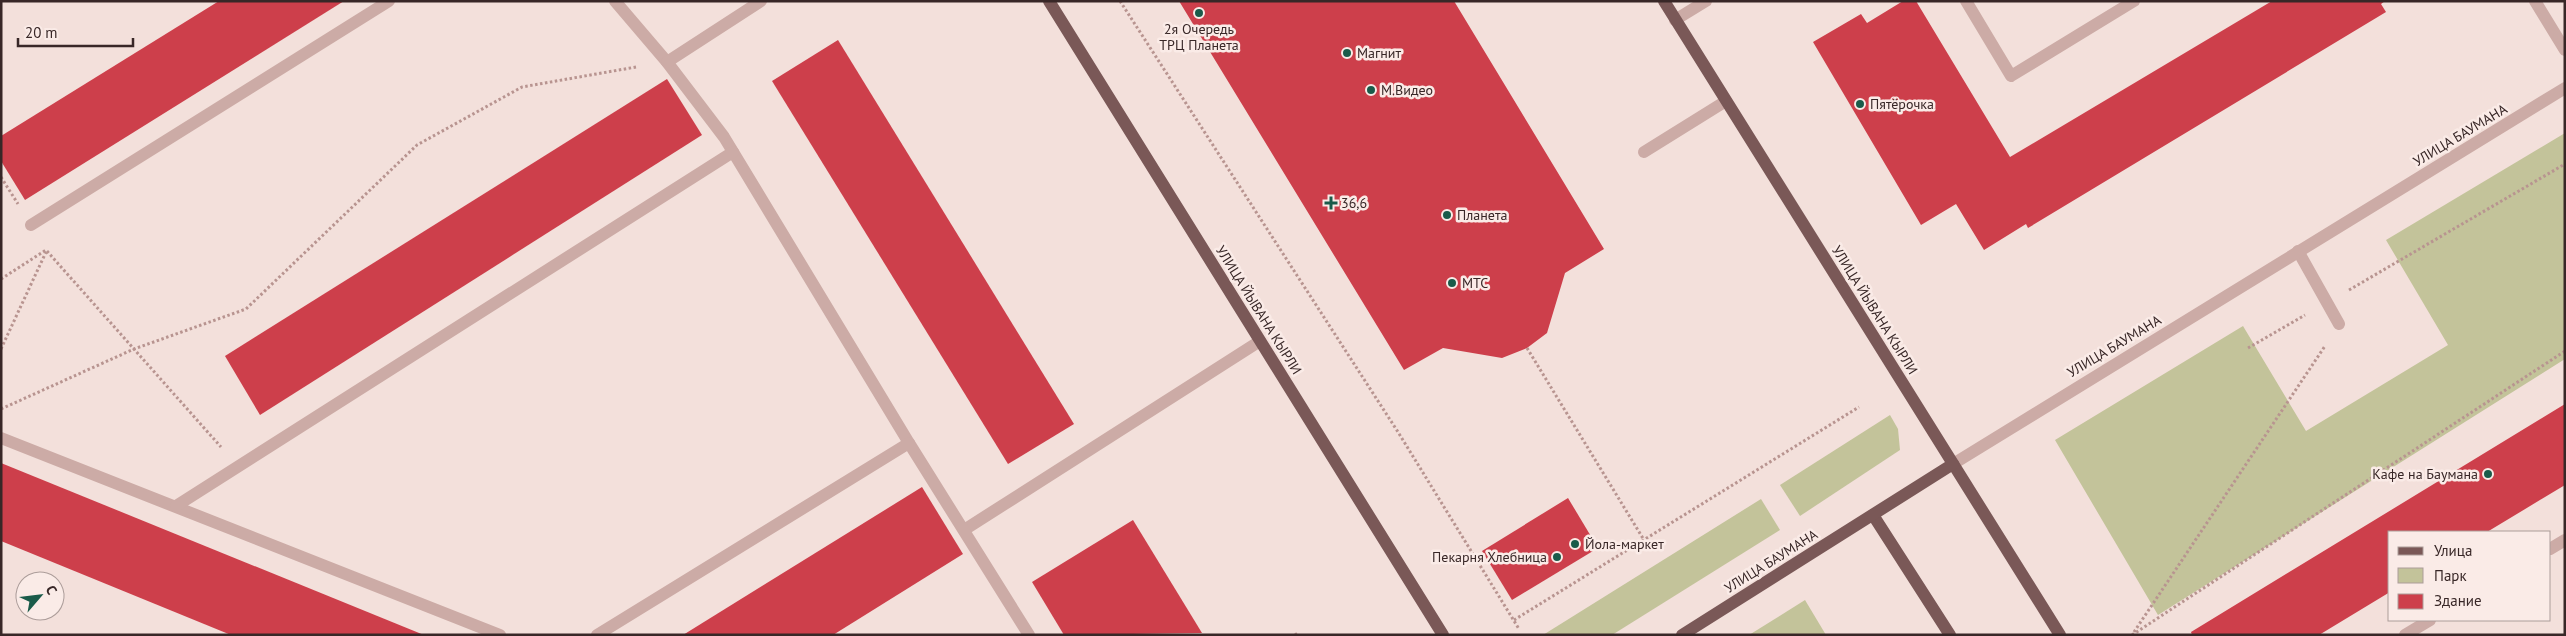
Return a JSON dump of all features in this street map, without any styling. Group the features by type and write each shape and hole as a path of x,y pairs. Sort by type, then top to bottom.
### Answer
{"main road":[{"name":"УЛИЦА ЙЫВАНА КЫРЛИ","path":"1049,1 1443,635"},
{"name":"УЛИЦА ЙЫВАНА КЫРЛИ","path":"1664,1 2060,635"},
{"name":"УЛИЦА БАУМАНА","path":"1682,635 1953,464"},
{"path":"1873,515 1950,635"}],"street":[{"path":"31,225 389,1"},
{"path":"615,1 667,62 734,152 909,443 1029,635"},
{"path":"667,62 761,1"},
{"path":"1675,20 1706,1"},
{"path":"1966,1 2011,76 2134,1"},
{"path":"2535,1 2565,50"},
{"name":"УЛИЦА БАУМАНА","path":"1953,464 2565,88"},
{"path":"1644,152 1726,101"},
{"path":"176,506 734,152"},
{"path":"2298,252 2339,324"},
{"path":"964,530 1260,341"},
{"path":"1,438 500,635"},
{"path":"597,635 909,443"},
{"path":"2551,547 2565,540"},
{"path":"2405,635 2428,621"}],"path":[{"path":"1120,1 1398,432 1519,629"},
{"path":"1,409 134,349 246,309 417,145 522,87 667,62"},
{"path":"2248,348 2565,164"},
{"path":"1,177 46,250 238,466"},
{"path":"1,279 46,250"},
{"path":"1,349 46,250"},
{"path":"2132,635 2339,324"},
{"path":"1527,348 1644,540"},
{"path":"2132,635 2565,351"},
{"path":"1514,620 1860,407"}],"green space":[{"path":"2565,133 2565,359 2158,615 2055,440 2243,326 2306,431 2448,345 2386,240"},
{"path":"1890,415 1898,429 1900,450 1800,516 1780,485"},
{"path":"1761,499 1780,530 1612,635 1543,635"},
{"path":"1805,600 1826,635 1749,635"}],"building":[{"path":"219,1 344,1 25,200 1,161 1,136"},
{"name":"Планета","path":"1179,1 1454,1 1604,249 1565,273 1547,333 1527,348 1502,358 1443,348 1404,370"},
{"path":"1903,1 1916,1 2010,157 2272,1 2385,1 2381,4 2386,12 2028,228 2026,224 1984,250 1956,204 1921,225 1813,42 1861,14 1867,23"},
{"path":"838,40 1074,424 1008,464 772,81"},
{"path":"667,79 702,135 260,415 225,356"},
{"path":"2565,404 2565,485 2489,531 2388,531 2388,593 2319,635 2192,635 2191,632"},
{"path":"1,463 424,635 231,635 1,541"},
{"path":"922,487 963,554 833,635 683,635"},
{"path":"1568,498 1598,548 1512,600 1482,551"},
{"path":"1133,520 1202,633 1064,635 1032,582"}],"place":[{"name":"2я Очередь ТРЦ Планета","path":"1199,13"},
{"name":"Магнит","path":"1347,53"},
{"name":"М.Видео","path":"1371,90"},
{"name":"Пятёрочка","path":"1860,104"},
{"name":"36,6","path":"1331,203"},
{"name":"Планета","path":"1447,215"},
{"name":"МТС","path":"1452,283"},
{"name":"Кафе на Баумана","path":"2488,474"},
{"name":"Йола-маркет","path":"1575,544"},
{"name":"Пекарня Хлебница","path":"1557,557"}]}
